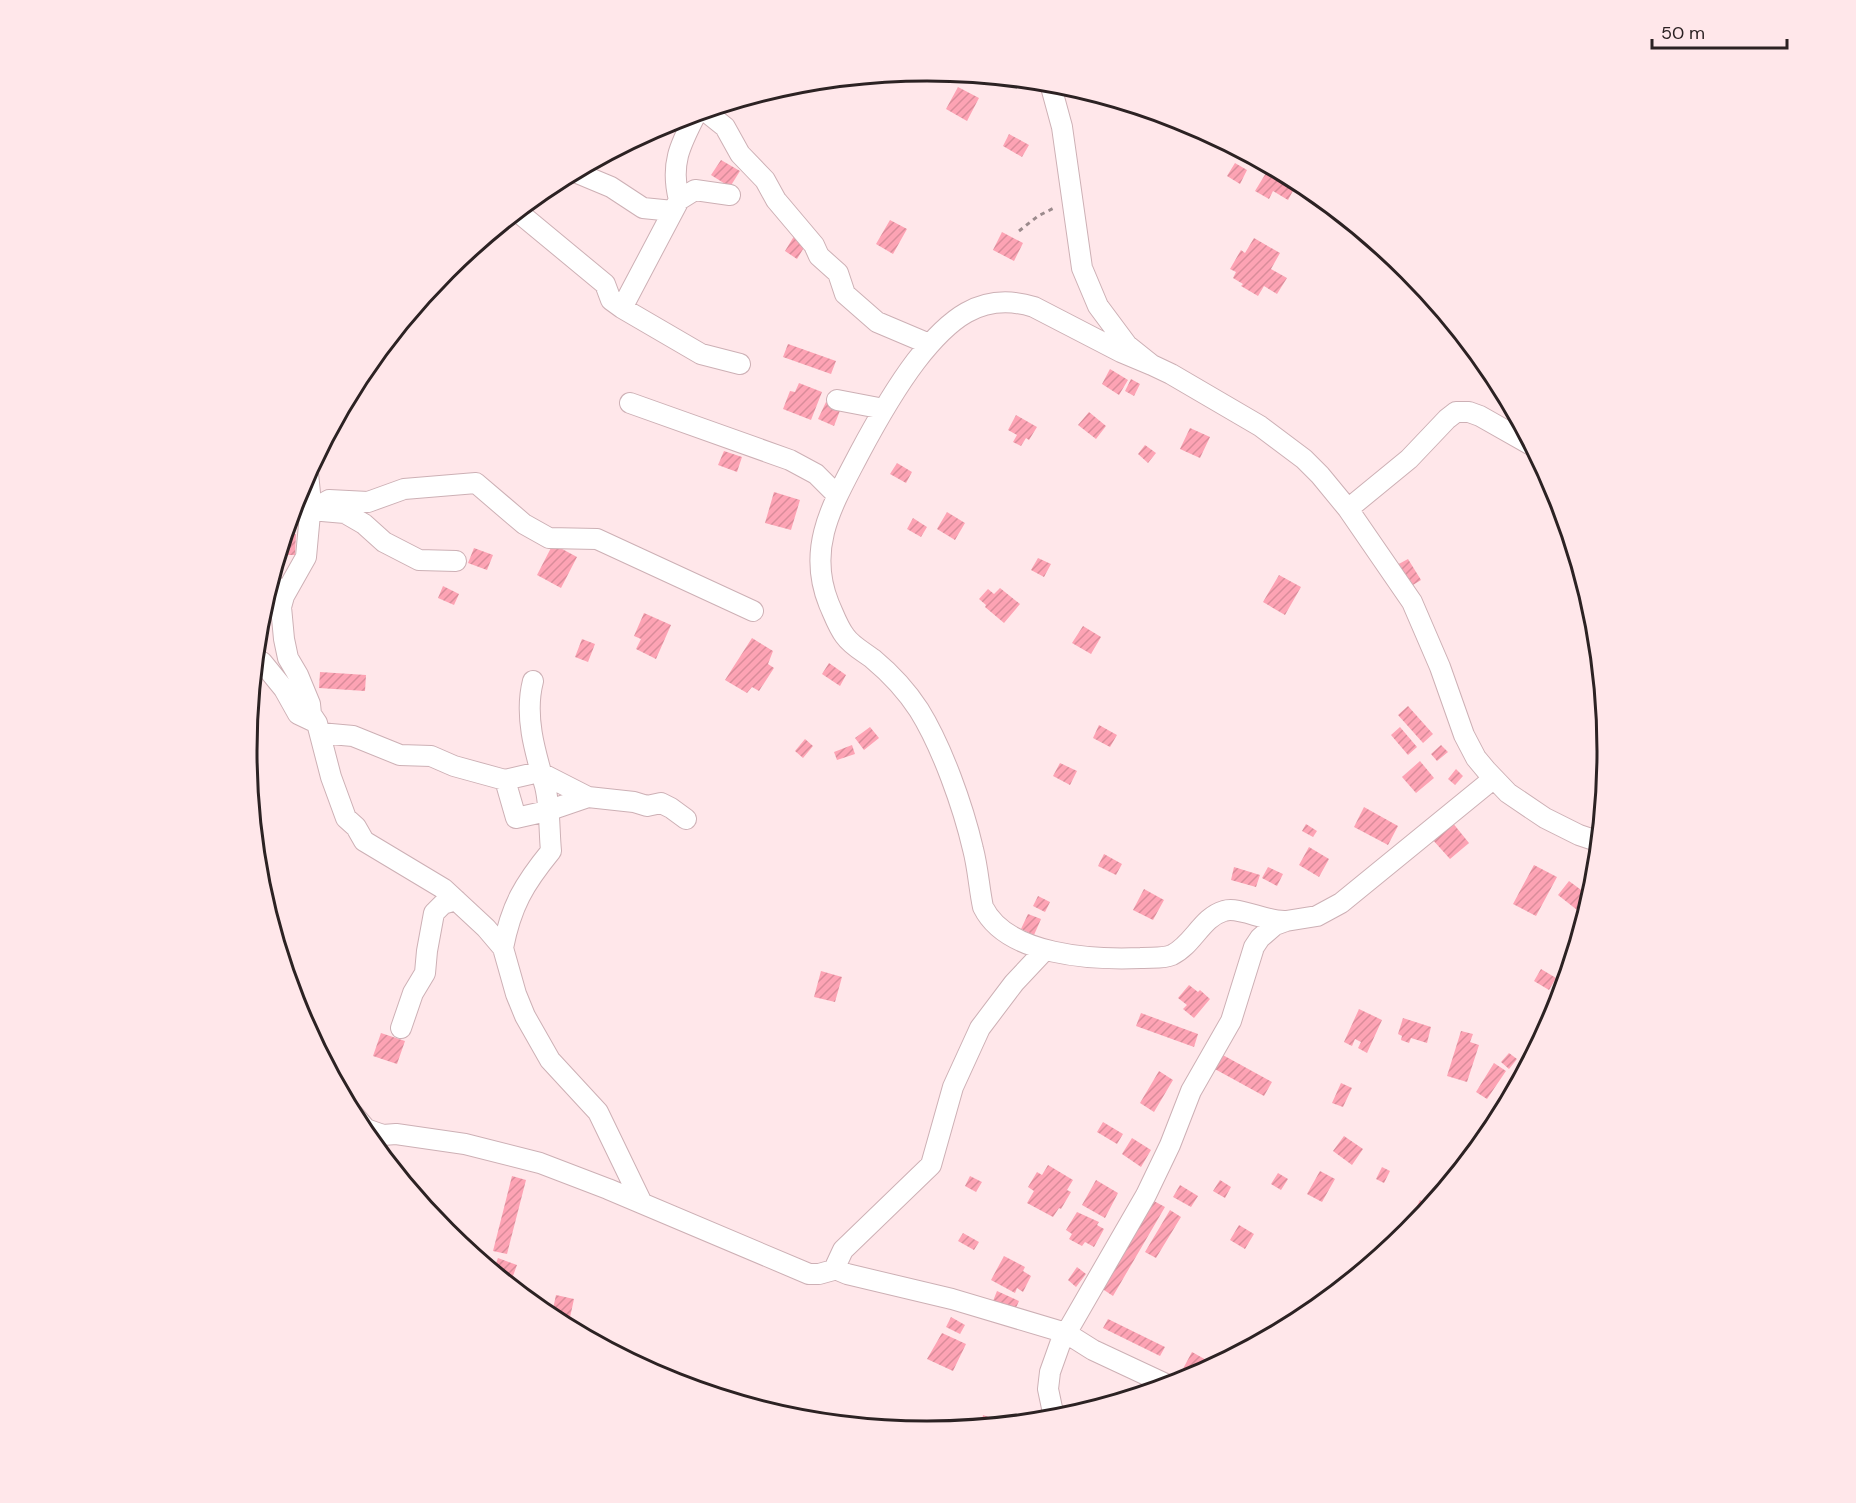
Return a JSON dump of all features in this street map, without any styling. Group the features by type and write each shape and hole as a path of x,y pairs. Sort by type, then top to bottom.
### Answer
{"street":[{"path":"1053,93 1062,128 1082,268 1098,306 1127,345 1152,365"},
{"path":"712,117 724,127 740,154 765,180 776,200 814,245 819,256 838,273 845,294 877,322 929,344"},
{"path":"676,206 675,163 691,125"},
{"path":"584,176 612,187 643,208 676,206"},
{"path":"622,308 676,206 695,190 730,195"},
{"path":"524,217 605,284 611,300 622,308 701,354 740,364"},
{"path":"1493,779 1341,903 1317,916 1275,922 1227,910 1213,916 1188,944 1167,957 1105,958 1045,950 1010,934 988,917 981,896 970,834 933,738 919,710 893,676 847,639 838,624 824,588 820,566 823,531 837,495 884,409 929,344 951,323 972,309 988,303 1019,302 1034,307 1121,352 1152,365 1234,410 1285,444 1320,474 1348,509 1412,602 1440,666 1464,735 1476,758 1508,793 1545,818 1593,840"},
{"path":"837,400 884,409"},
{"path":"630,403 790,460 816,474 837,495"},
{"path":"1348,509 1409,459 1456,412 1469,412 1480,416 1521,439"},
{"path":"310,510 329,500 369,502 404,489 476,483 524,524 549,538 597,539 753,611"},
{"path":"309,495 306,557 278,589 288,658 310,704 311,714 318,728 331,777 346,818 364,841 429,879 456,900 486,928 503,948 516,994 530,1024 550,1060 598,1112 642,1203"},
{"path":"310,510 345,513 364,524 384,542 419,560 456,561"},
{"path":"263,663 284,689 298,714 318,728 353,736 400,755 430,756 454,766 505,780 539,772 588,797 634,802 647,806 661,803 686,819"},
{"path":"503,948 514,904 533,873 551,851 545,788 539,772 530,719 529,695 533,681"},
{"path":"505,780 516,818 547,811 588,797"},
{"path":"402,1028 413,993 425,973 434,914 443,904 456,900"},
{"path":"1054,1410 1050,1402 1048,1382 1053,1361 1066,1333 1146,1195 1167,1152 1191,1091 1231,1021 1254,947 1267,931 1286,921"},
{"path":"486,928 507,928"},
{"path":"837,1269 837,1260 843,1250 931,1165 953,1087 976,1034 1002,998 1045,950"},
{"path":"376,1133 465,1144 516,1156 565,1172 642,1203 809,1274 837,1269 847,1274 1006,1314 1066,1333 1094,1350 1159,1381"}],"path":[{"path":"1019,231 1046,210 1073,205"}],"building":[{"path":"958,87 979,98 967,121 946,109"},
{"path":"1009,134 1029,145 1022,157 1003,146"},
{"path":"721,160 740,171 730,187 711,175"},
{"path":"1235,163 1247,170 1240,184 1227,176"},
{"path":"1266,173 1294,190 1288,200 1273,191 1269,199 1255,191"},
{"path":"890,220 907,229 893,254 876,244"},
{"path":"1002,232 1023,243 1014,261 993,250"},
{"path":"796,233 808,241 797,259 785,251"},
{"path":"1254,238 1280,253 1271,269 1287,278 1277,294 1264,286 1258,296 1241,286 1243,284 1233,278 1236,272 1230,269 1241,250 1245,253"},
{"path":"788,344 836,361 831,374 783,357"},
{"path":"1110,369 1128,380 1119,395 1102,384"},
{"path":"1131,379 1140,384 1134,396 1125,391"},
{"path":"799,383 822,392 811,420 783,409 790,391 795,392"},
{"path":"826,402 841,408 834,426 818,419"},
{"path":"1089,412 1106,426 1096,439 1078,425"},
{"path":"1016,415 1037,427 1029,440 1026,438 1021,446 1013,442 1017,435 1008,430"},
{"path":"1190,428 1210,437 1200,458 1180,449"},
{"path":"1145,445 1156,453 1148,463 1138,454"},
{"path":"724,451 742,457 737,472 718,465"},
{"path":"897,463 912,472 906,483 890,474"},
{"path":"774,492 800,500 791,530 765,523"},
{"path":"947,512 965,523 955,540 937,529"},
{"path":"913,518 927,527 921,537 907,529"},
{"path":"296,534 295,555 287,555 293,536"},
{"path":"553,544 577,557 561,588 537,575"},
{"path":"474,548 493,555 487,570 468,563"},
{"path":"1038,558 1051,564 1044,577 1031,570"},
{"path":"1408,559 1421,580 1408,588 1395,566"},
{"path":"1279,575 1301,587 1285,615 1263,602"},
{"path":"443,586 459,594 454,605 438,598"},
{"path":"1000,588 1020,604 1004,623 979,599 988,589 994,594"},
{"path":"644,613 671,625 656,659 636,649 641,639 634,636"},
{"path":"1083,626 1101,637 1091,654 1072,643"},
{"path":"752,638 773,651 768,664 774,668 759,691 752,687 747,693 725,680"},
{"path":"582,639 595,644 588,662 575,657"},
{"path":"829,663 846,675 840,686 822,674"},
{"path":"320,672 366,675 365,691 319,688"},
{"path":"1408,706 1433,734 1423,743 1398,715"},
{"path":"1099,725 1117,735 1110,747 1093,738"},
{"path":"870,727 879,738 864,750 855,738"},
{"path":"1400,727 1417,747 1408,755 1391,735"},
{"path":"805,739 813,746 803,758 795,751"},
{"path":"852,745 855,754 837,760 834,752"},
{"path":"1441,745 1448,752 1437,761 1431,754"},
{"path":"1420,761 1434,778 1416,793 1402,777"},
{"path":"1060,763 1077,771 1070,785 1053,776"},
{"path":"1456,769 1463,776 1455,785 1448,779"},
{"path":"1364,807 1398,826 1388,845 1354,827"},
{"path":"1452,822 1469,843 1450,859 1432,839"},
{"path":"1306,824 1317,831 1313,837 1302,831"},
{"path":"1309,847 1329,859 1319,877 1299,865"},
{"path":"1104,854 1122,864 1116,875 1098,866"},
{"path":"1534,865 1557,877 1536,916 1513,904"},
{"path":"1234,867 1260,875 1256,887 1231,880"},
{"path":"1268,867 1283,874 1277,886 1262,878"},
{"path":"1569,881 1584,892 1579,912 1558,895"},
{"path":"1144,889 1164,900 1153,920 1133,910"},
{"path":"1038,896 1050,902 1045,912 1033,906"},
{"path":"1028,914 1041,919 1034,935 1021,929"},
{"path":"1541,969 1556,978 1549,990 1534,981"},
{"path":"821,971 842,977 835,1002 814,997"},
{"path":"1189,985 1198,992 1200,990 1210,999 1194,1018 1183,1009 1187,1005 1178,998"},
{"path":"1359,1009 1382,1020 1367,1053 1358,1048 1361,1042 1355,1039 1352,1046 1344,1042"},
{"path":"1141,1013 1198,1034 1194,1047 1136,1026"},
{"path":"1403,1018 1431,1027 1427,1043 1411,1038 1409,1043 1401,1040 1402,1036 1398,1034"},
{"path":"1461,1031 1473,1034 1470,1042 1479,1045 1467,1082 1447,1076"},
{"path":"381,1033 405,1041 397,1064 373,1056"},
{"path":"1509,1053 1517,1059 1509,1069 1501,1062"},
{"path":"1221,1054 1272,1082 1264,1096 1213,1068"},
{"path":"1494,1063 1506,1071 1487,1099 1476,1092"},
{"path":"1159,1071 1173,1080 1154,1112 1140,1103"},
{"path":"1341,1083 1352,1088 1343,1107 1332,1103"},
{"path":"1103,1122 1123,1134 1117,1144 1097,1132"},
{"path":"1344,1136 1363,1149 1352,1165 1333,1151"},
{"path":"1132,1138 1151,1150 1141,1167 1122,1154"},
{"path":"1048,1165 1073,1180 1067,1190 1071,1192 1061,1209 1059,1208 1053,1217 1027,1203 1034,1191 1028,1187 1037,1172 1042,1175"},
{"path":"1382,1167 1390,1171 1384,1183 1376,1179"},
{"path":"1320,1171 1335,1179 1322,1202 1307,1194"},
{"path":"1278,1173 1288,1179 1281,1190 1271,1184"},
{"path":"512,1176 526,1180 507,1254 493,1251"},
{"path":"970,1176 982,1182 976,1192 965,1186"},
{"path":"1096,1180 1118,1193 1105,1218 1082,1205"},
{"path":"1220,1180 1231,1187 1225,1198 1213,1191"},
{"path":"1180,1185 1198,1196 1191,1207 1173,1197"},
{"path":"1152,1200 1165,1207 1113,1296 1101,1288"},
{"path":"1420,1200 1424,1202 1416,1211"},
{"path":"1170,1210 1181,1217 1156,1258 1145,1252"},
{"path":"1077,1212 1099,1222 1097,1225 1104,1229 1094,1247 1085,1242 1082,1246 1069,1239 1072,1234 1066,1230"},
{"path":"1239,1225 1254,1234 1245,1249 1230,1240"},
{"path":"963,1233 979,1242 974,1250 958,1241"},
{"path":"1004,1256 1025,1267 1023,1271 1031,1276 1023,1292 1017,1288 1015,1293 991,1280"},
{"path":"498,1258 517,1265 513,1277 496,1264"},
{"path":"1077,1267 1086,1274 1076,1287 1068,1280"},
{"path":"997,1291 1019,1301 1015,1310 993,1301"},
{"path":"556,1295 574,1299 570,1318 553,1308"},
{"path":"951,1317 965,1325 960,1334 946,1327"},
{"path":"1108,1319 1165,1347 1160,1356 1103,1328"},
{"path":"942,1333 966,1344 953,1371 927,1359"},
{"path":"1192,1352 1208,1361 1185,1371 1181,1372"},
{"path":"983,1415 993,1419 982,1420"}]}
